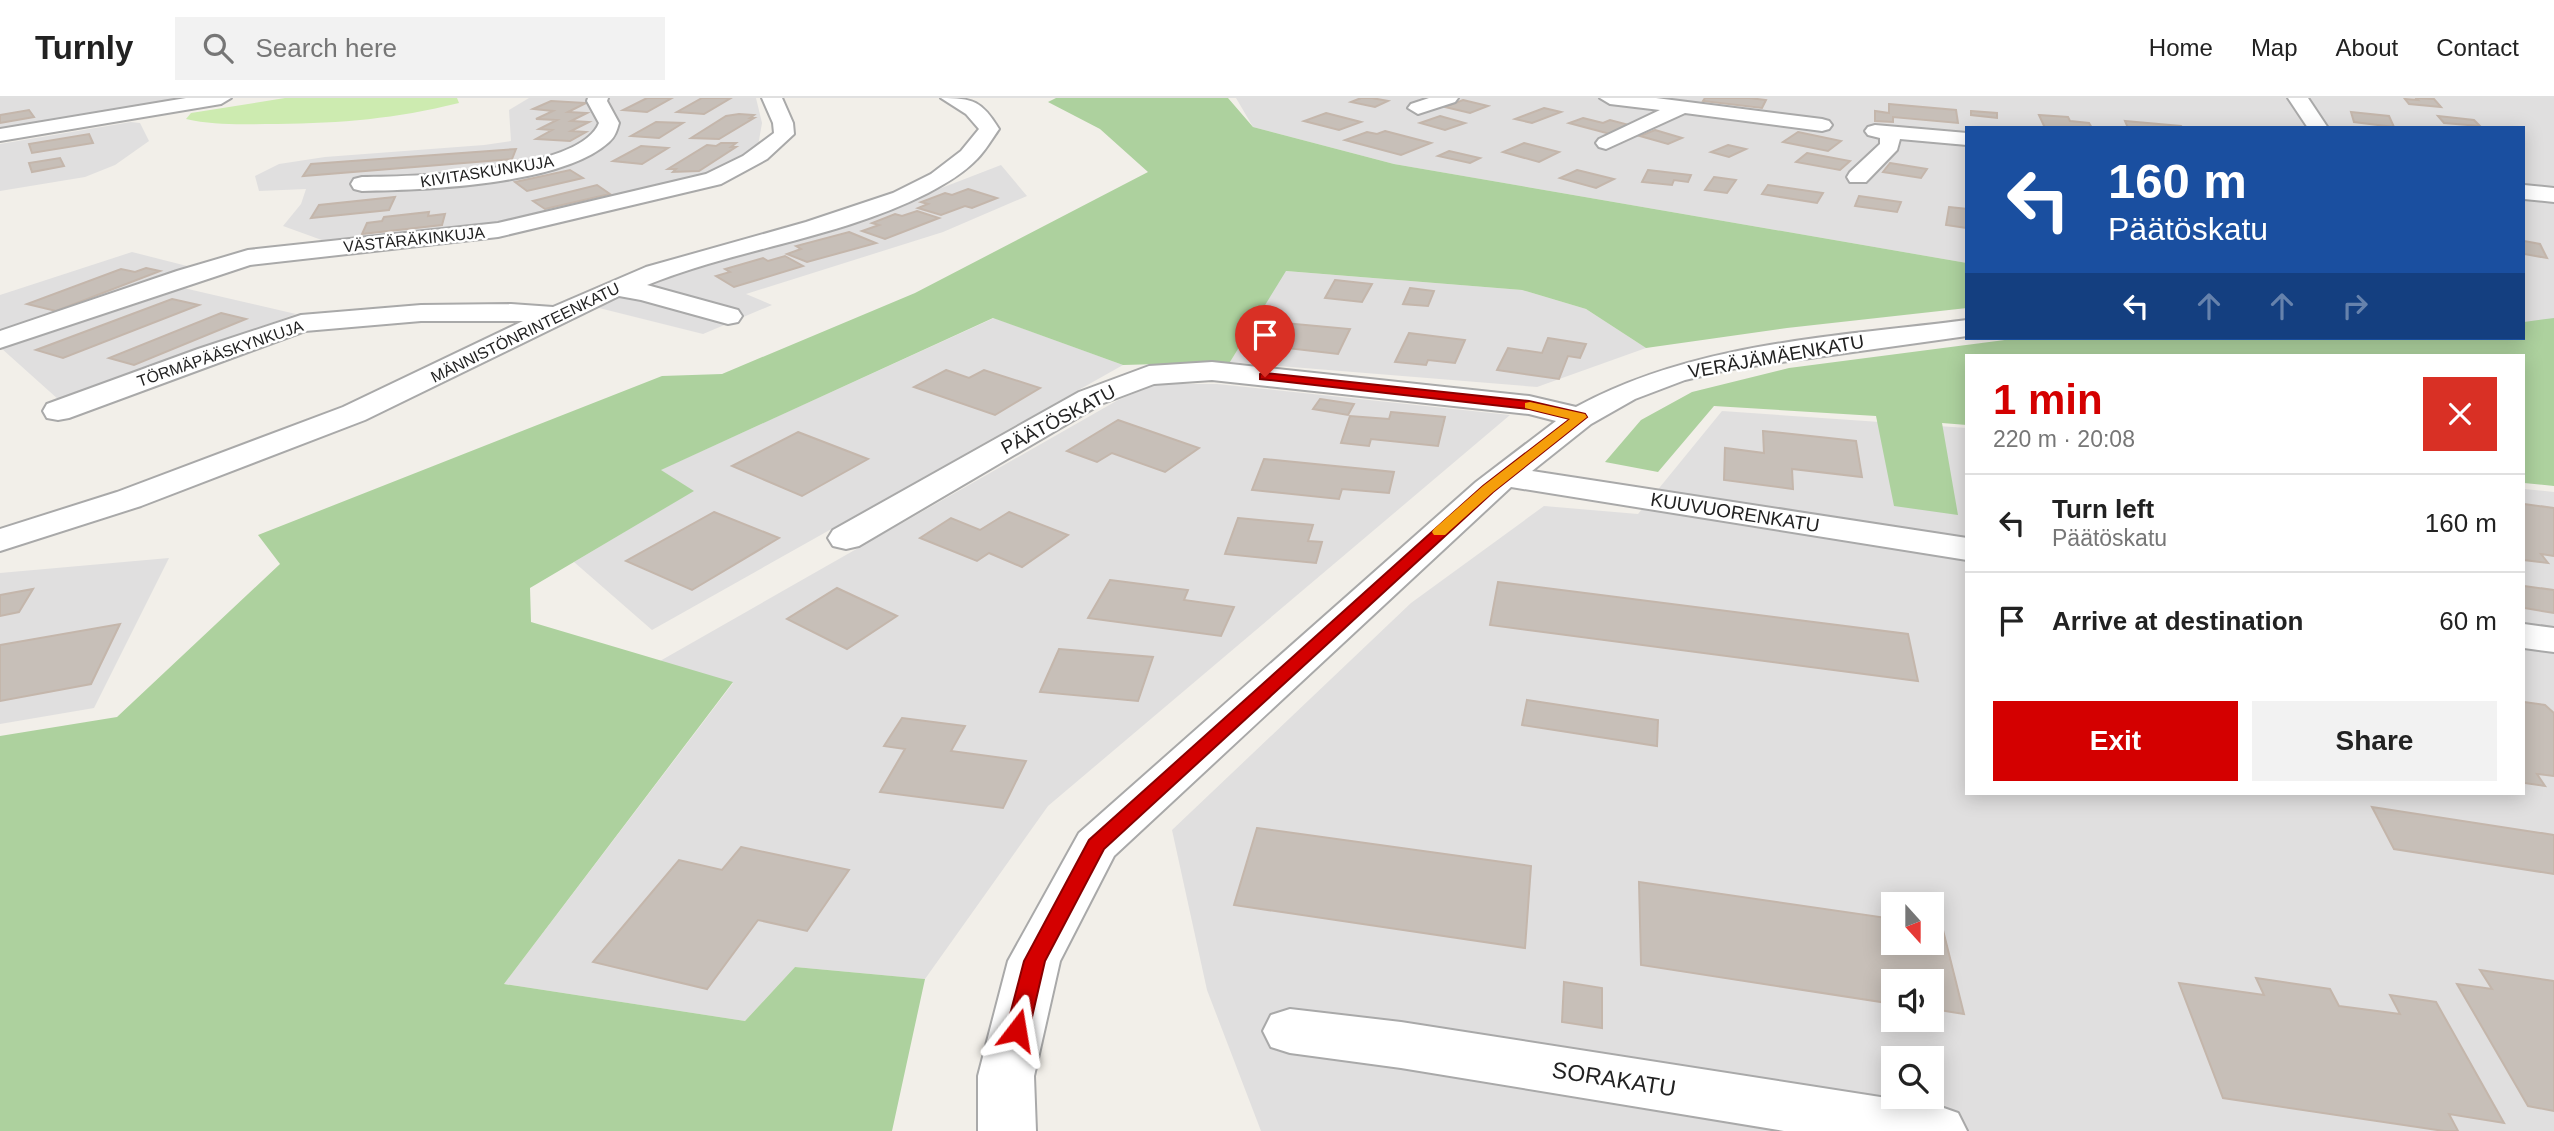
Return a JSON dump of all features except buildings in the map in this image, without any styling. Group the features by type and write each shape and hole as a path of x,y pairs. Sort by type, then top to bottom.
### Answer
{"street":[{"path":"0,135 221,98"},
{"name":"KIVITASKUNKUJA","path":"362,184 439,181 564,159 589,147 605,135 609,123 598,98"},
{"name":"VÄSTÄRÄKINKUJA","path":"0,340 186,276 248,258 498,230 713,179 735,170 772,147 784,134 783,123 772,98"},
{"name":"MÄNNISTÖNRINTEENKATU","path":"0,540 196,475 368,408 614,287 699,258 803,232 916,190 958,167 981,146 989,129 983,117 962,101 951,98"},
{"path":"1418,108 1448,98"},
{"path":"1610,98 1678,109 1822,125"},
{"path":"2298,98 2317,126"},
{"path":"1606,144 1678,109"},
{"path":"1858,177 1890,146 1883,132 1965,139"},
{"path":"2525,192 2554,195"},
{"path":"614,287 644,292 728,316"},
{"name":"TÖRMÄPÄÄSKYNKUJA","path":"58,411 301,323 421,313 511,312 554,315"},
{"name":"VERÄJÄMÄENKATU","path":"1007,1131 1006,1076 1034,961 1096,845 1503,476 1580,417 1650,383 1730,360 1965,328"},
{"name":"PÄÄTÖSKATU","path":"846,538 1090,398 1149,374 1212,371 1529,405 1580,417"},
{"name":"KUUVUORENKATU","path":"1503,476 1965,549"},
{"path":"2525,636 2554,640"},
{"name":"SORAKATU","path":"1290,1031 1415,1047 1938,1131"}],"shaded area":[{"path":"0,98 189,98 0,130"},
{"path":"529,98 756,98 762,123 758,146 715,173 497,224 330,243 283,226 301,204 306,189 259,191 255,176 279,164 325,157 511,141 509,110"},
{"path":"1236,98 2554,98 2554,342 2525,336 2525,126 1965,126 1965,263 1394,164 1253,127"},
{"path":"131,122 140,123 149,141 115,165 85,177 0,191 0,144"},
{"path":"1001,165 1027,196 943,232 746,294 772,305 703,334 595,307 635,287 856,221"},
{"path":"132,252 191,267 0,331 0,295"},
{"path":"1285,271 1522,290 1586,309 1646,348 1537,387 1230,362"},
{"path":"175,286 296,314 59,400 1,348 74,325"},
{"path":"994,318 1123,365 652,630 574,562 693,491 660,470"},
{"path":"1157,384 1217,384 1510,415 1048,806 925,979 795,967 745,1021 504,984 733,683 660,661 1118,400"},
{"path":"1722,411 1965,428 1965,795 2525,795 2525,489 2554,492 2554,1131 1261,1131 1207,990 1172,830 1411,603 1544,506 1638,514"},
{"path":"169,558 94,708 0,724 0,573"}],"green space":[{"path":"285,98 457,98 459,103 390,116 324,123 231,124 186,119 191,113"},
{"path":"1056,98 1228,98 1253,127 1394,164 1965,263 1965,308 1787,328 1646,348 1586,309 1522,290 1286,271 1230,362 1123,365 993,318 661,470 694,491 530,588 531,622 733,682 504,984 745,1021 795,967 925,979 892,1131 0,1131 0,736 117,717 280,564 258,535 662,376 722,374 915,293 1148,172 1100,129 1048,102"},
{"path":"2554,318 2554,486 2525,483 2525,354 1965,354 1965,425 1942,423 1958,515 1894,506 1876,416 1714,406 1658,472 1605,462 1641,420 1692,392 1789,368 2005,340 2525,340 2525,322"}],"slow traffic":[{"path":"1440,532 1488,489 1580,417 1530,405"}],"route":[{"path":"1017,1030 1034,961 1096,845 1488,489 1580,417 1529,405 1265,377"}]}
